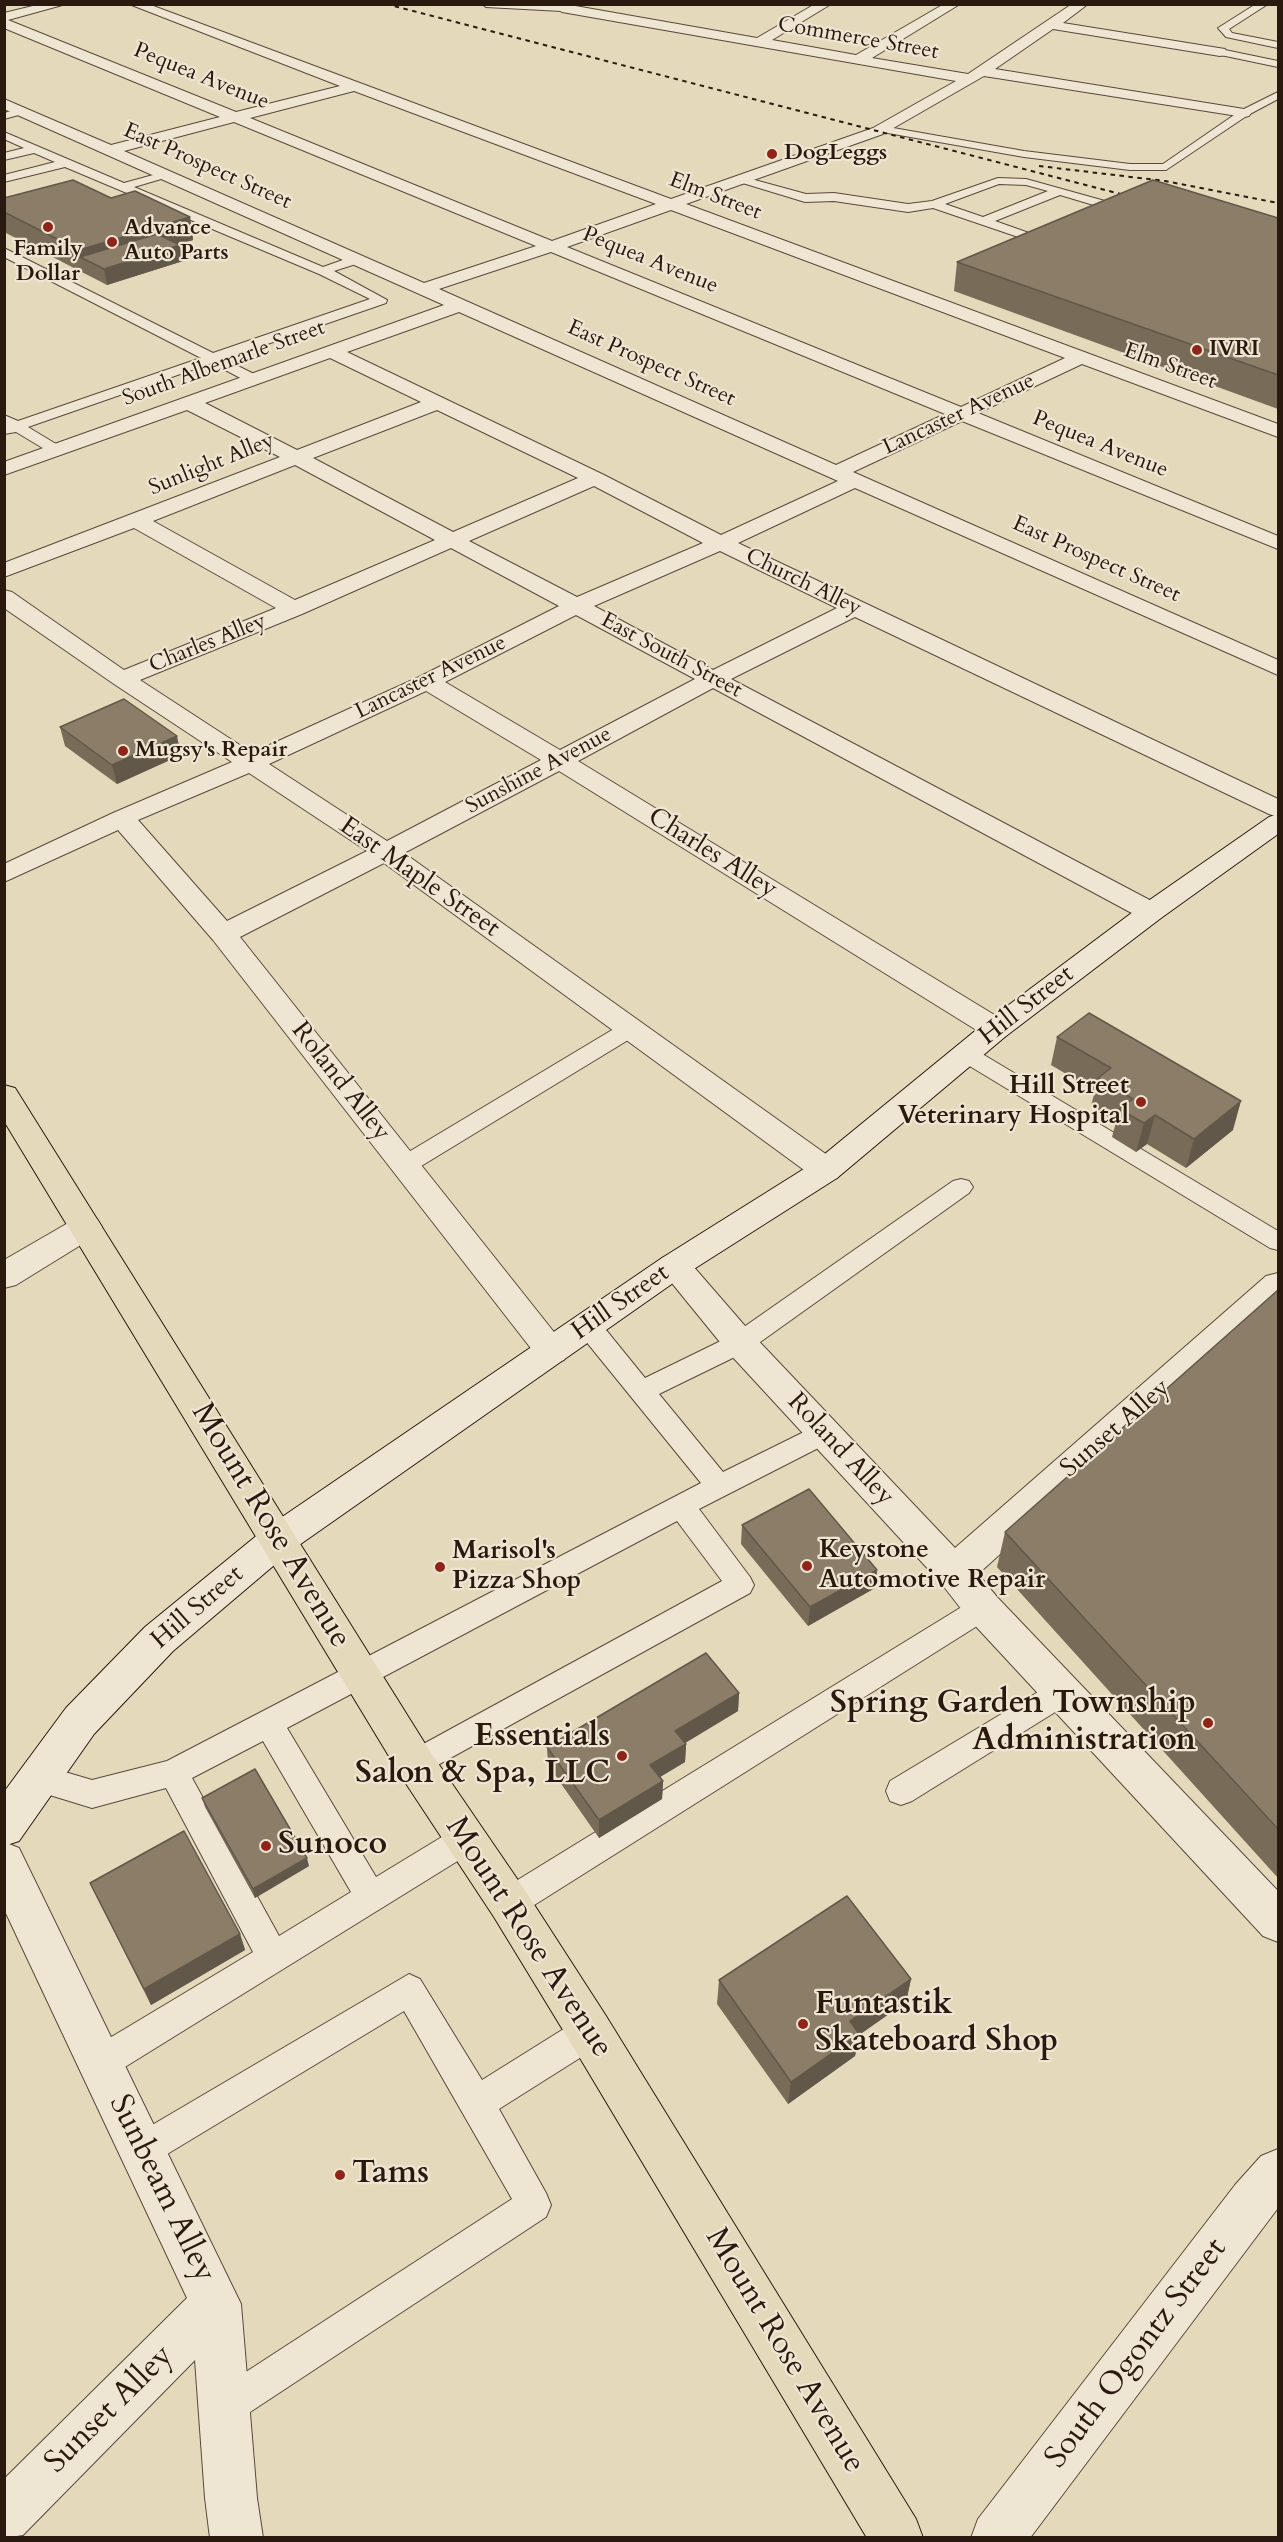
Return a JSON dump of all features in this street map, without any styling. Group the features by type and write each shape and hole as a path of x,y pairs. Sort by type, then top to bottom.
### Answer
{"main road":[{"name":"Mount Rose Avenue","path":"4,1095 415,1763 509,1903 590,2032 897,2538"}],"street":[{"path":"4,17 60,4"},
{"name":"Elm Street","path":"135,4 1278,431"},
{"path":"758,43 825,4"},
{"path":"858,60 954,4"},
{"path":"425,288 882,129 976,75 1082,4"},
{"name":"Commerce Street","path":"566,6 858,60 1244,113"},
{"name":"Pequea Avenue","path":"4,23 1278,543"},
{"path":"1052,25 1220,52"},
{"path":"109,150 355,86"},
{"name":"East Prospect Street","path":"10,110 109,150 425,288 1278,668"},
{"name":"South Albemarle Street","path":"4,469 460,305"},
{"name":"Church Alley","path":"330,351 595,478 855,609 1278,809"},
{"name":"Lancaster Avenue","path":"4,874 122,818 249,764 427,682 576,606 721,543 961,415 1080,358"},
{"name":"East South Street","path":"189,403 296,457 1151,912"},
{"name":"Sunlight Alley","path":"4,571 436,403"},
{"name":"Charles Alley","path":"122,679 294,609 450,539 595,478"},
{"name":"Charles Alley","path":"136,520 294,609"},
{"name":"East Maple Street","path":"4,597 249,764 386,852 826,1170"},
{"name":"Sunshine Avenue","path":"223,934 386,852 713,679 855,609"},
{"name":"Charles Alley","path":"427,682 560,760 996,1029"},
{"name":"Roland Alley","path":"122,818 223,934 552,1351"},
{"name":"Hill Street","path":"4,1827 80,1721 159,1639 279,1539 589,1327 674,1266 826,1170 996,1029 1151,912 1278,822"},
{"path":"4,1276 86,1227"},
{"name":"Roland Alley","path":"674,1266 740,1343 954,1572 983,1608 1278,1921"},
{"name":"Sunset Alley","path":"954,1572 1278,1285"},
{"name":"Sunbeam Alley","path":"4,1862 216,2304 231,2498 237,2538"},
{"name":"South Ogontz Street","path":"997,2538 1252,2202 1278,2173"},
{"name":"Sunset Alley","path":"4,2516 216,2304"}],"lane":[{"path":"486,4 566,6"},
{"path":"1264,4 1223,28 1229,35 1278,45"},
{"path":"1220,52 1278,64"},
{"path":"882,129 1024,154 1130,167 1166,167 1244,113 1278,95"},
{"path":"4,135 323,271 381,300 9,425"},
{"path":"4,157 35,149"},
{"path":"4,180 66,163"},
{"path":"123,187 164,175"},
{"path":"740,179 805,198 834,197 908,208 934,204 998,181 1026,182 1108,206 1030,237 934,204"},
{"path":"984,221 1059,191"},
{"path":"4,252 253,379"},
{"path":"323,271 358,259"},
{"path":"9,425 56,450"},
{"path":"405,1165 630,1029"},
{"path":"966,1054 1278,1242"},
{"path":"642,1391 740,1343 961,1186"},
{"path":"589,1327 719,1486"},
{"path":"38,1778 92,1794 173,1773 719,1486 825,1433"},
{"path":"415,1763 740,1586 681,1506"},
{"path":"509,1903 983,1608"},
{"path":"901,1791 1063,1692"},
{"path":"268,1723 371,1897"},
{"path":"173,1773 273,1957"},
{"path":"100,2063 465,1839"},
{"path":"142,2150 410,1990 534,2205 225,2407"},
{"path":"477,2103 590,2032"}],"building":[{"path":"73,180 111,198 135,191 190,217 79,250 4,212 4,198"},
{"name":"IVRI","path":"1153,180 1278,218 1278,375 957,262"},
{"path":"157,234 180,245 104,269 80,257"},
{"path":"124,699 177,736 112,765 60,727"},
{"path":"1089,1013 1241,1101 1194,1139 1155,1115 1144,1123 1119,1109 1133,1099 1098,1078 1111,1068 1057,1037"},
{"name":"Spring Garden Township Administration","path":"1278,1290 1278,1829 1005,1532"},
{"name":"Keystone Automotive Repair","path":"809,1489 877,1570 810,1607 742,1525"},
{"name":"Essentials Salon & Spa, LLC","path":"706,1653 739,1693 675,1731 686,1744 650,1765 663,1781 599,1820 547,1747"},
{"path":"255,1769 307,1858 253,1889 202,1798"},
{"path":"184,1831 240,1934 144,1989 90,1883"},
{"name":"Funtastik Skateboard Shop","path":"847,1896 911,1979 850,2021 859,2034 791,2082 719,1980"}],"railway":[{"path":"386,4 1136,198"},
{"path":"1039,166 1165,181 1278,203"}],"place":[{"name":"DogLeggs","path":"772,154"},
{"name":"Family Dollar","path":"48,227"},
{"name":"Advance Auto Parts","path":"112,242"},
{"name":"IVRI","path":"1197,350"},
{"name":"Mugsy's Repair","path":"123,751"},
{"name":"Hill Street Veterinary Hospital","path":"1141,1102"},
{"name":"Keystone Automotive Repair","path":"807,1566"},
{"name":"Marisol's Pizza Shop","path":"440,1567"},
{"name":"Spring Garden Township Administration","path":"1208,1723"},
{"name":"Essentials Salon & Spa, LLC","path":"622,1756"},
{"name":"Sunoco","path":"266,1846"},
{"name":"Funtastik Skateboard Shop","path":"803,2024"},
{"name":"Tams","path":"340,2175"}]}
